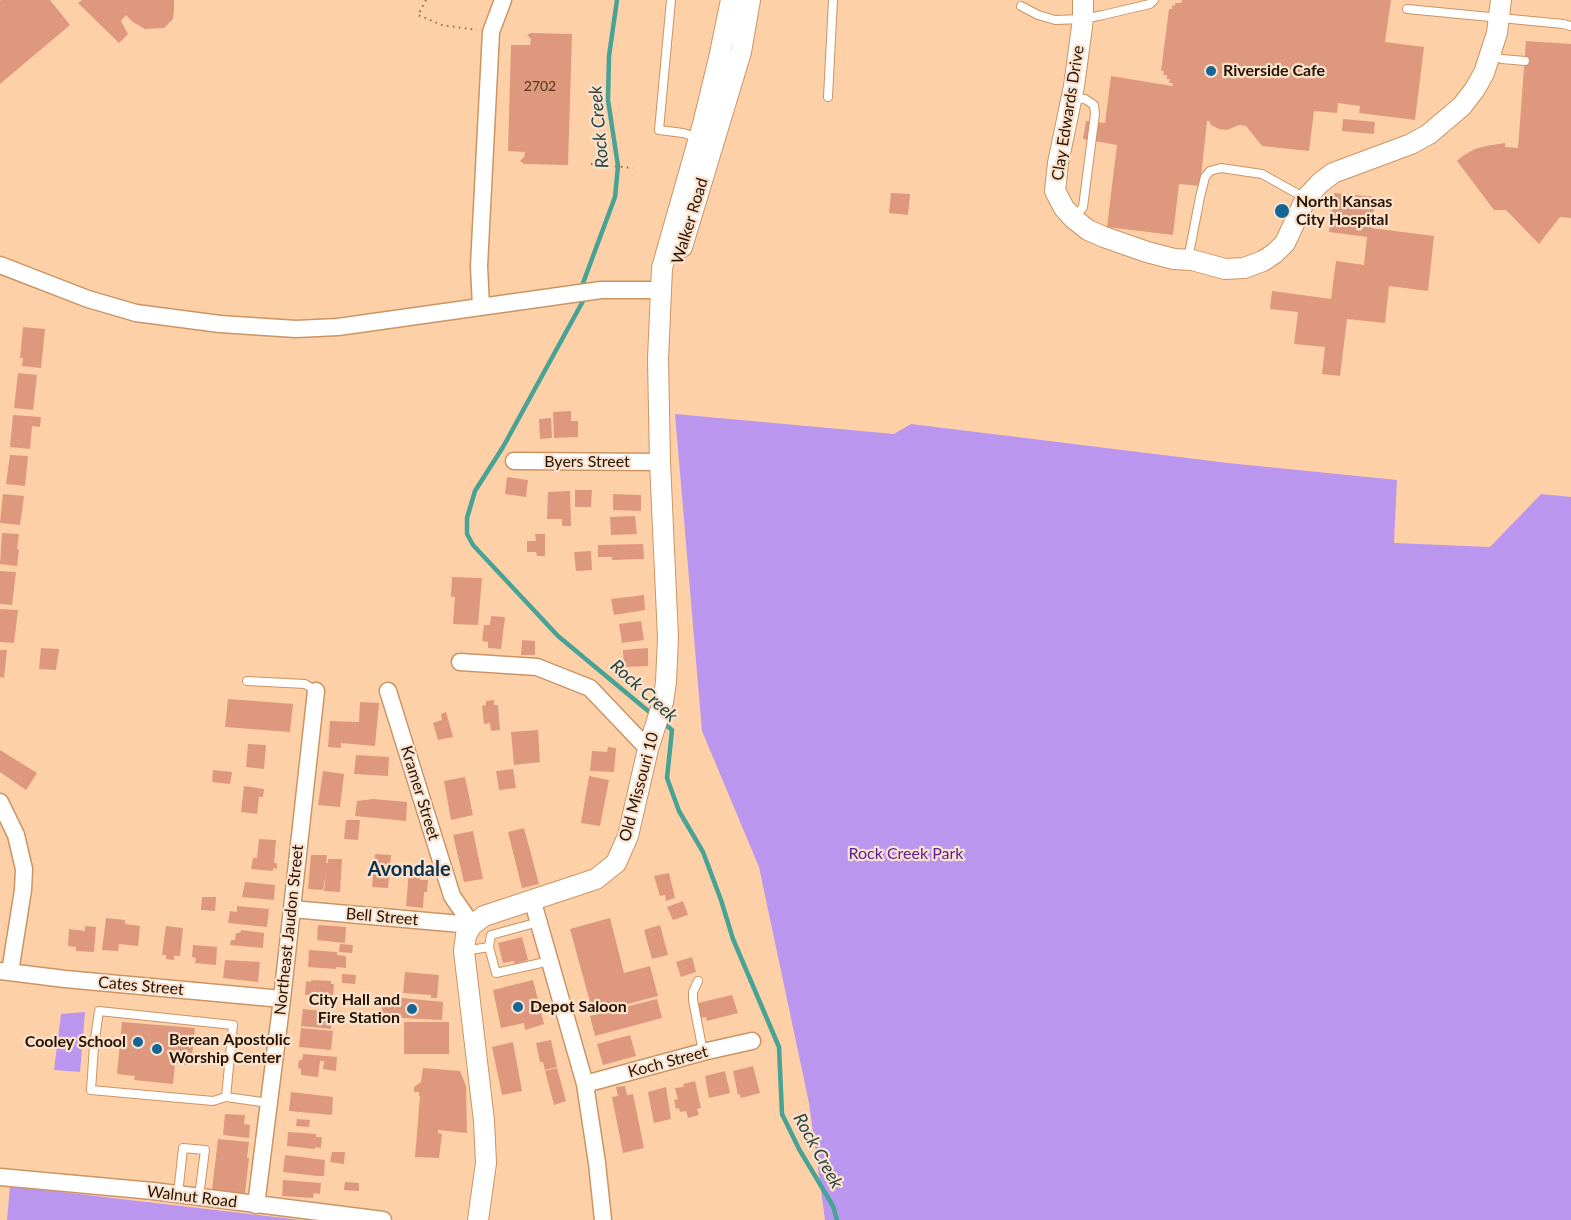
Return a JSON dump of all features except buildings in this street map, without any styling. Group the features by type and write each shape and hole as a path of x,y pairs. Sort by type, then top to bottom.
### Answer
{"street":[{"path":"482,307 479,266 491,32 503,0"},
{"name":"Walker Road","path":"706,141 731,0"},
{"name":"Walker Road","path":"662,290 662,268 706,141 741,52 750,0"},
{"name":"Clay Edwards Drive","path":"1083,9 1072,98 1058,163 1055,191 1064,208 1089,230 1104,237 1147,252 1225,269 1244,268 1263,261 1275,253 1284,243 1306,198 1333,173 1411,144 1429,134 1462,106 1484,73 1497,33 1500,9"},
{"path":"0,265 88,299 136,313 220,324 296,329 338,327 601,290 662,290"},
{"name":"Old Missouri 10","path":"482,925 532,899 596,879 616,863 628,836 663,702 669,638 660,462 658,359 662,290"},
{"name":"Byers Street","path":"514,461 660,462"},
{"path":"460,662 537,667 590,688 651,742"},
{"name":"Northeast Jaudon Street","path":"256,1205 282,999 316,691"},
{"name":"Kramer Street","path":"388,691 452,896 482,925"},
{"path":"0,802 16,835 24,869 23,890 5,971"},
{"path":"532,899 585,1084 603,1220"},
{"name":"Bell Street","path":"292,909 482,925"},
{"path":"478,1220 486,1163 484,1121 464,951 466,935 482,925"},
{"name":"Cates Street","path":"5,971 65,979 282,999"},
{"name":"Koch Street","path":"585,1084 752,1041"},
{"name":"Walnut Road","path":"0,1177 178,1194 383,1220"}],"lane":[{"path":"671,0 659,130 683,133 706,141"},
{"path":"828,97 833,0"},
{"path":"1021,6 1038,15 1055,20 1083,9 1150,4 1154,0"},
{"path":"1407,9 1500,9 1571,26"},
{"path":"1491,55 1525,62"},
{"path":"1072,98 1085,99 1094,105 1095,114 1083,207 1074,219"},
{"path":"1188,260 1200,197 1205,177 1209,171 1221,168 1262,174 1306,198"},
{"path":"247,681 305,684 316,691"},
{"path":"539,922 482,925 496,973 550,961"},
{"path":"464,951 489,947"},
{"path":"698,981 693,992 693,1000 703,1052"},
{"path":"226,1097 233,1024 99,1011 91,1090 213,1101 226,1097 269,1103"},
{"path":"178,1194 183,1148 205,1150 199,1197"}],"path":[{"path":"426,0 418,15 442,25 491,32"},
{"path":"591,164 633,168"}],"green space":[{"name":"Rock Creek Park","path":"675,414 894,434 911,424 1228,463 1397,480 1394,543 1490,547 1541,494 1571,497 1571,1220 825,1220 809,1103 759,867 702,731"},
{"path":"85,1012 80,1072 54,1070 61,1014"},
{"path":"10,1186 301,1220 7,1220"}],"waterway":[{"name":"Rock Creek","path":"583,283 615,197 618,166 608,100 609,56 617,0"},
{"name":"Rock Creek","path":"583,301 503,447 475,491 467,518 467,534 473,545 558,636 653,715"},
{"name":"Rock Creek","path":"662,722 672,730 667,778 679,811 703,852 733,939 779,1047 782,1114 799,1149 833,1206 837,1220"}],"place":[{"name":"Riverside Cafe","path":"1211,71"},
{"name":"North Kansas City Hospital","path":"1282,211"},
{"name":"Depot Saloon","path":"518,1007"},
{"name":"City Hall and Fire Station","path":"412,1009"},
{"name":"Cooley School","path":"138,1042"},
{"name":"Berean Apostolic Worship Center","path":"157,1049"}],"district":[{"name":"Avondale","path":"409,870"}]}
